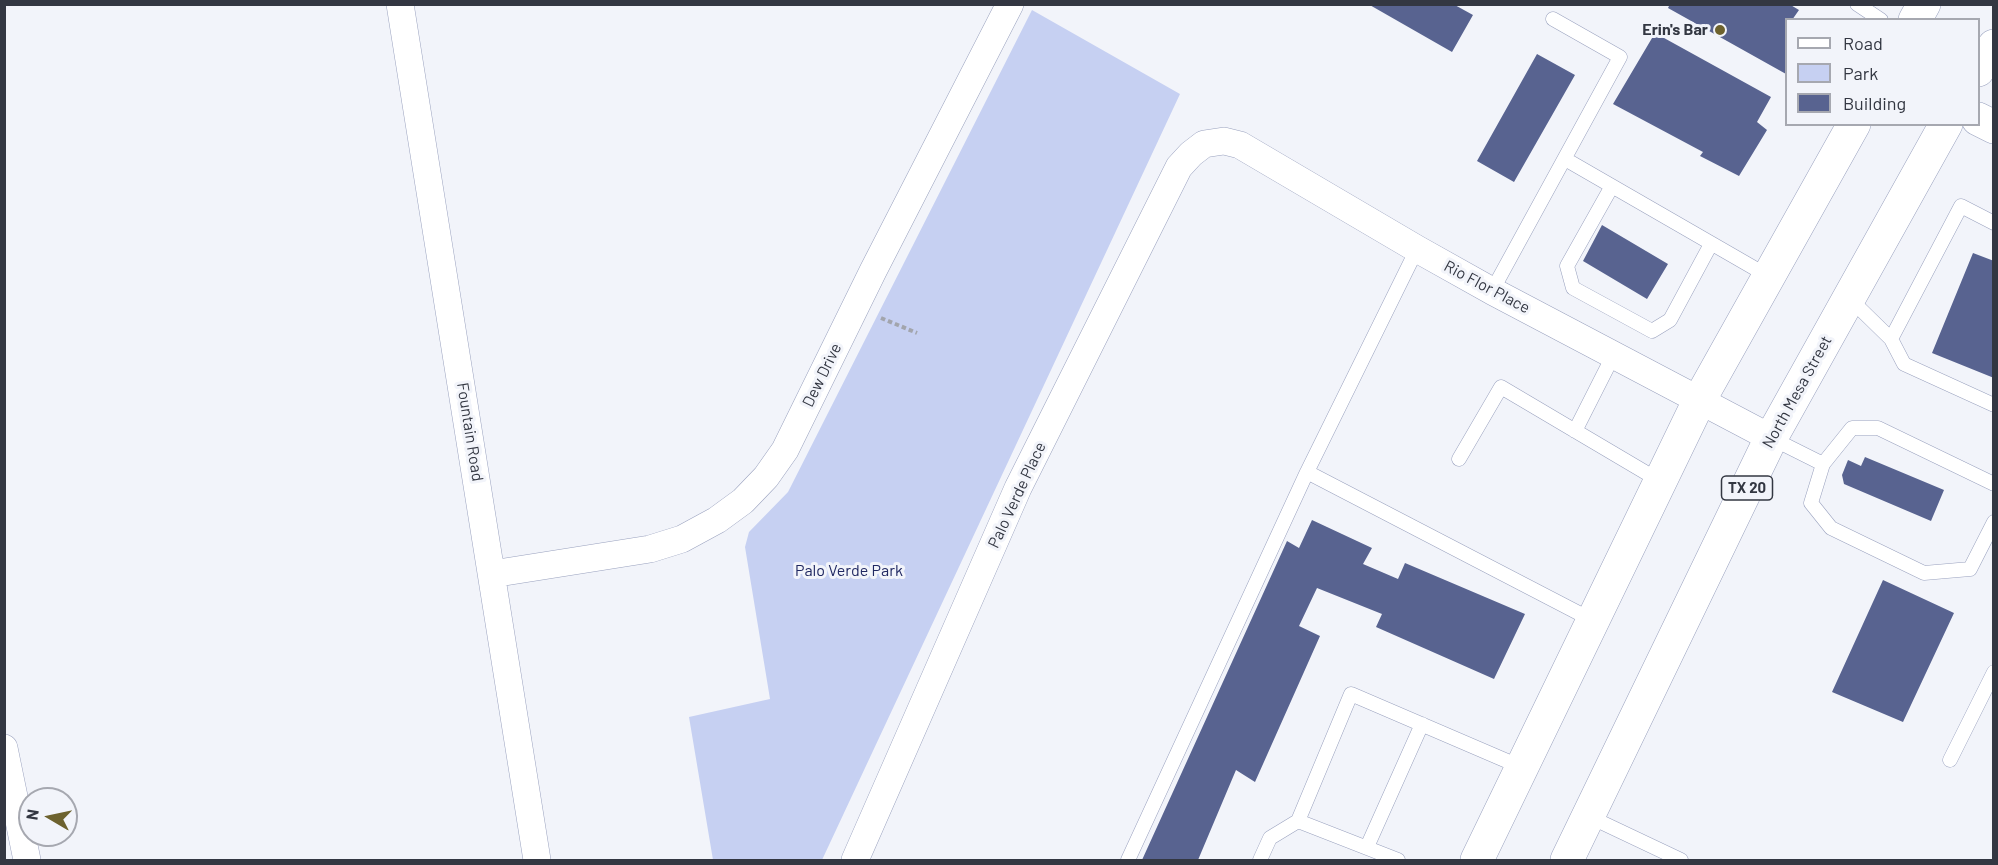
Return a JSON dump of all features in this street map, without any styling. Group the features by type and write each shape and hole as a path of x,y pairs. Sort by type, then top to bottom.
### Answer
{"main road":[{"path":"1916,18 1924,4"},
{"path":"1980,67 1994,46"},
{"path":"1980,120 1994,127"},
{"path":"1477,861 1700,399 1853,126"},
{"name":"North Mesa Street","path":"1567,861 1771,438 1945,126"}],"street":[{"name":"Fountain Road","path":"400,4 537,861"},
{"name":"Dew Drive","path":"492,574 650,549 682,539 717,520 743,501 766,477 785,450 855,307 1010,4"},
{"name":"Rio Flor Place","path":"1204,144 1224,141 1240,145 1492,291 1771,438"},
{"name":"Palo Verde Place","path":"855,861 1018,488 1179,167 1204,144"},
{"path":"4,748 27,861"}],"lane":[{"path":"1857,4 1878,18"},
{"path":"1492,291 1620,57 1553,19"},
{"path":"1565,159 1768,276"},
{"path":"1612,186 1567,266 1573,288 1652,331 1670,320 1712,244"},
{"path":"1891,339 1961,206 1994,223"},
{"path":"1128,861 1307,472 1417,249"},
{"path":"1849,298 1891,339 1904,364 1994,405"},
{"path":"1575,431 1614,354"},
{"path":"1459,459 1501,387 1660,481"},
{"path":"1994,484 1878,428 1852,429 1823,464 1811,503 1831,528 1924,573 1970,569 1994,522"},
{"path":"1771,438 1823,464"},
{"path":"1307,472 1593,620"},
{"path":"1950,760 1994,672"},
{"path":"1260,861 1270,838 1298,821 1351,694 1521,767"},
{"path":"1367,848 1422,724"},
{"path":"1588,816 1681,861"},
{"path":"1298,821 1398,861"}],"path":[{"path":"855,307 917,333"}],"green space":[{"name":"Palo Verde Park","path":"1032,10 1180,94 822,860 713,860 689,717 770,699 745,547 749,532 788,492"}],"building":[{"path":"1368,4 1453,4 1473,15 1452,52"},
{"path":"1670,4 1789,4 1799,10 1793,18 1785,18 1785,73 1668,8"},
{"path":"1655,33 1771,97 1757,122 1767,130 1739,176 1700,156 1703,152 1613,104"},
{"path":"1537,54 1575,75 1514,182 1477,161"},
{"path":"1602,225 1668,264 1647,299 1583,261"},
{"path":"1973,253 1994,261 1994,378 1932,353"},
{"path":"1865,457 1944,490 1931,521 1844,484 1842,475 1848,460 1861,466"},
{"path":"1312,520 1372,548 1363,564 1398,579 1405,563 1525,614 1494,679 1376,627 1382,614 1317,588 1299,626 1320,636 1255,782 1236,770 1198,860 1142,860 1287,541 1299,548"},
{"path":"1883,580 1954,613 1903,722 1832,692"}],"place":[{"name":"Erin's Bar","path":"1720,30"}]}
